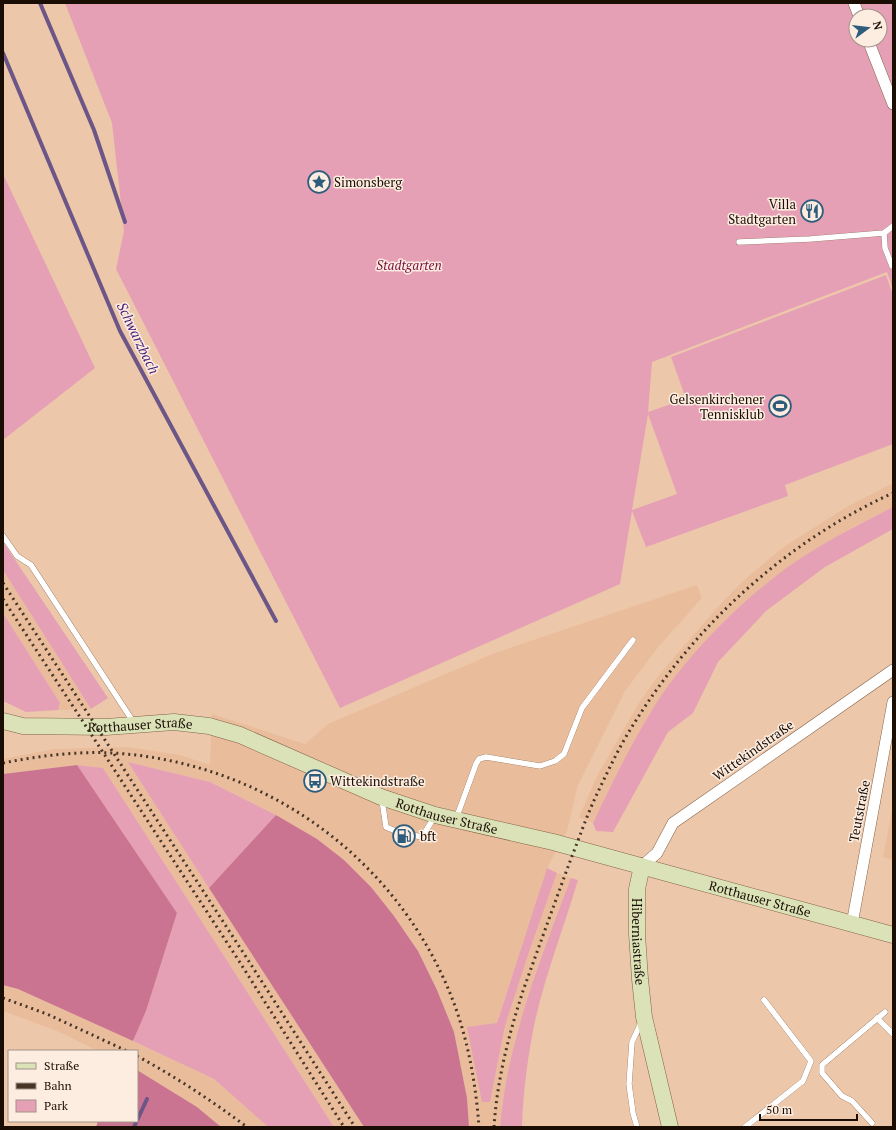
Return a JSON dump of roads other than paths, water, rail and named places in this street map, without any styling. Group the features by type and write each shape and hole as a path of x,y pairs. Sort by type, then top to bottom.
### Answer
{"main road":[{"name":"Rotthauser Straße","path":"3,721 24,726 106,727 174,722 222,729 240,735 381,797 435,815 553,842 893,935"},
{"name":"Hiberniastraße","path":"642,866 637,889 637,934 644,1017 670,1127"}],"street":[{"path":"871,48 893,104"},
{"name":"Wittekindstraße","path":"642,866 657,853 673,823 893,670"},
{"name":"Teutstraße","path":"852,924 893,702"}],"lane":[{"path":"739,242 810,239 884,233 893,226"},
{"path":"884,233 885,248 892,266"},
{"path":"3,536 17,556 31,565 135,724"},
{"path":"455,820 479,759 486,757 540,766 555,761 564,754 582,708 633,640"},
{"path":"381,797 386,827 398,832 422,837 435,815"},
{"path":"745,1127 803,1081 811,1061 764,1000"},
{"path":"872,1123 852,1101 842,1096 822,1074 822,1065 885,1012"},
{"path":"637,1127 629,1084 632,1042 644,1017"},
{"path":"877,1018 893,1034"}],"waterway":[{"path":"40,3 94,130 125,222"},
{"name":"Schwarzbach","path":"3,53 120,331 276,621"},
{"name":"Schwarzbach","path":"138,1118 147,1099"},
{"name":"Schwarzbach","path":"134,1127 136,1122"}],"railway":[{"path":"494,1127 504,1057 524,988 566,872 596,796 614,758 635,722 659,686 686,652 715,619 747,589 781,561 817,535 854,513 893,493"},
{"path":"3,583 355,1127"},
{"path":"3,599 239,961 344,1127"},
{"path":"3,763 80,753 126,754 181,763 233,779 282,803 327,832 367,868 403,909 432,955 455,1006 460,1021 474,1081 479,1127"},
{"path":"3,998 47,1014 125,1050"},
{"path":"138,1057 194,1090 247,1127"}],"place":[{"name":"Simonsberg","path":"319,182"},
{"name":"Villa Stadtgarten","path":"812,211"},
{"name":"Gelsenkirchener Tennisklub","path":"780,406"},
{"name":"Wittekindstraße","path":"315,781"},
{"name":"bft","path":"404,836"}],"park label":[{"name":"Stadtgarten","path":"409,265"}]}
